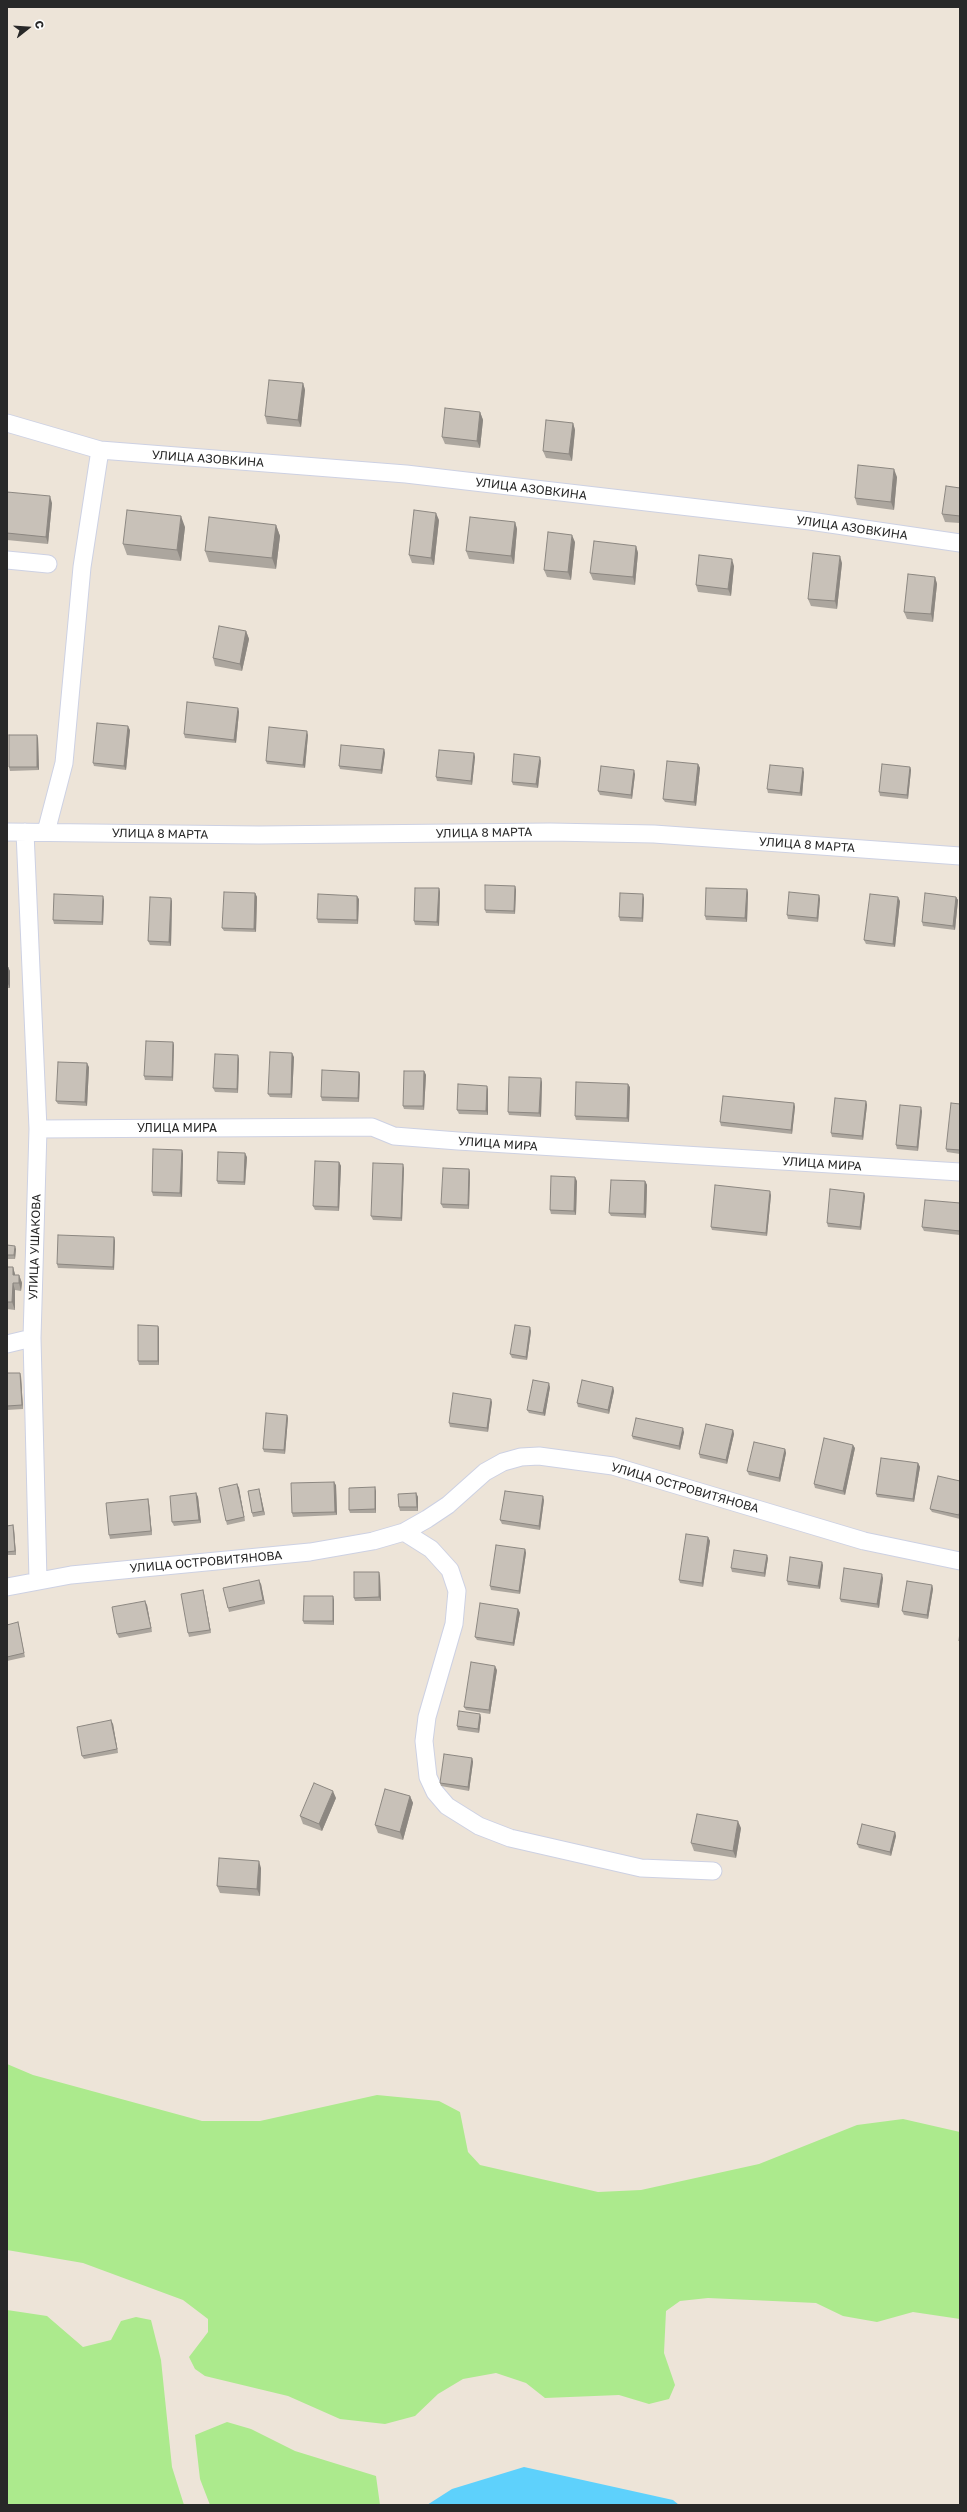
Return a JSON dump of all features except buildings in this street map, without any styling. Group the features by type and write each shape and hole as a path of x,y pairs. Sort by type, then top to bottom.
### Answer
{"street":[{"name":"УЛИЦА АЗОВКИНА","path":"7,424 100,450 406,474 810,521 960,543"},
{"path":"46,832 64,763 82,567 100,450"},
{"path":"7,560 48,564"},
{"name":"УЛИЦА 8 МАРТА","path":"7,832 259,835 550,832 654,834 960,856"},
{"name":"УЛИЦА УШАКОВА","path":"25,832 38,1129 32,1338 38,1580"},
{"name":"УЛИЦА МИРА","path":"38,1129 372,1127 394,1136 458,1141 960,1172"},
{"path":"7,1344 32,1338"},
{"name":"УЛИЦА ОСТРОВИТЯНОВА","path":"7,1587 38,1580 332,1549 373,1541 404,1532 448,1505 485,1472 503,1462 521,1457 539,1456 613,1466 864,1541 960,1561"},
{"path":"404,1532 430,1549 450,1570 457,1591 454,1624 427,1717 424,1741 428,1777 435,1792 447,1806 479,1826 510,1838 641,1868 713,1871"}],"green space":[{"path":"7,2064 33,2075 202,2121 260,2121 377,2095 439,2101 460,2112 468,2152 480,2165 598,2192 641,2190 759,2164 857,2125 903,2119 960,2132 960,2319 913,2312 877,2322 843,2316 816,2303 708,2298 680,2301 666,2311 664,2353 675,2385 669,2399 649,2404 619,2395 545,2398 526,2383 496,2373 463,2379 438,2394 415,2416 385,2424 340,2419 288,2396 205,2376 195,2369 189,2357 208,2332 208,2319 183,2300 83,2263 7,2250"},
{"path":"7,2310 47,2316 83,2347 111,2340 121,2321 136,2317 151,2320 161,2360 172,2467 184,2505 7,2505"},
{"path":"227,2422 251,2429 295,2451 376,2476 380,2505 210,2505 200,2479 195,2435"}],"water":[{"path":"524,2467 673,2500 679,2505 427,2505 452,2489"}]}
